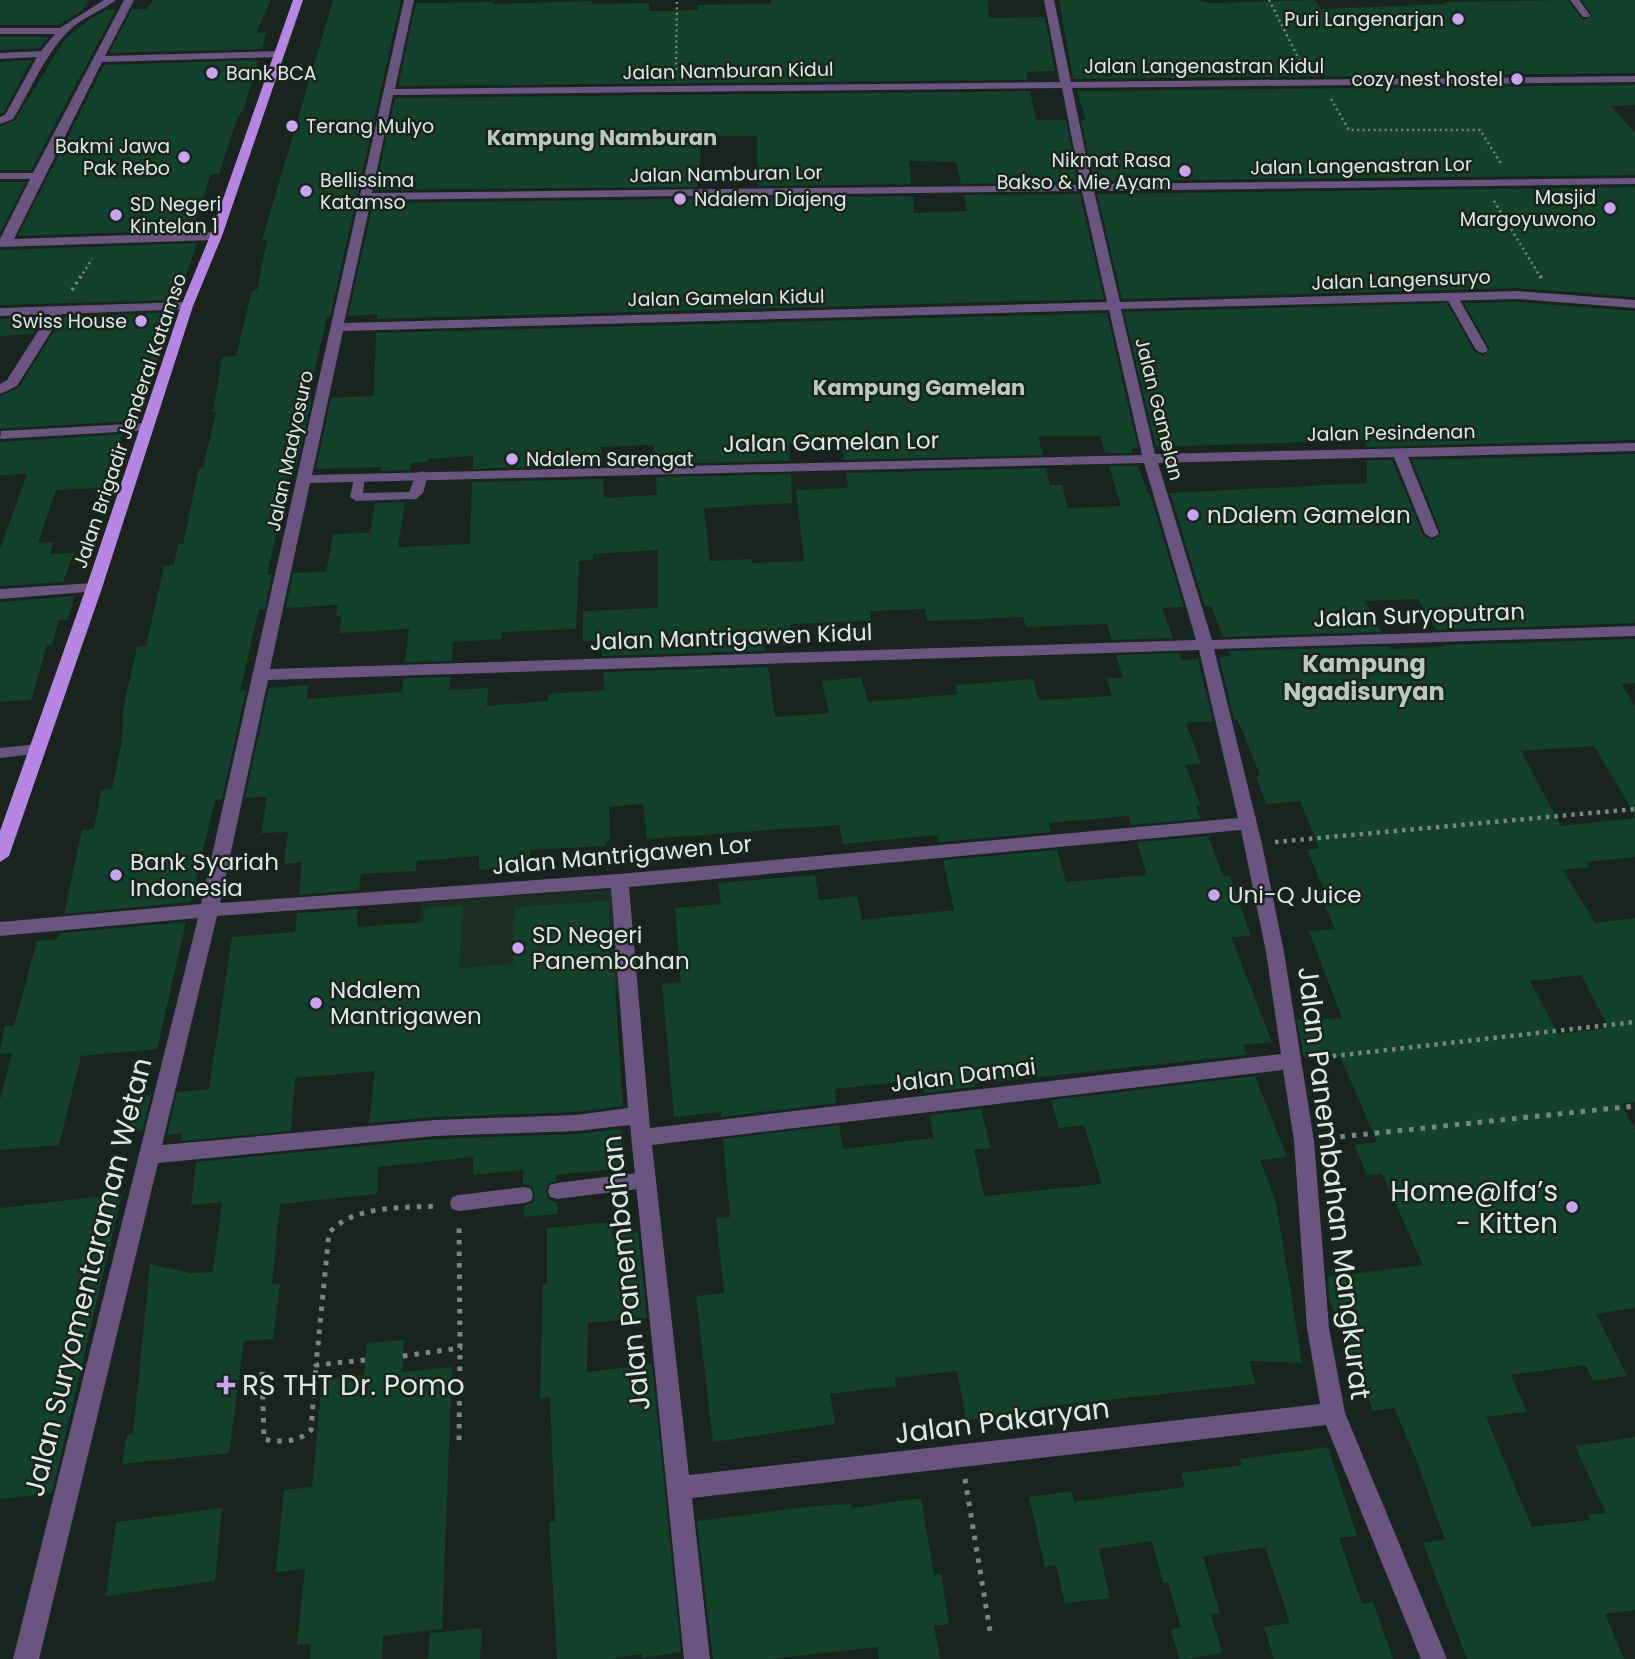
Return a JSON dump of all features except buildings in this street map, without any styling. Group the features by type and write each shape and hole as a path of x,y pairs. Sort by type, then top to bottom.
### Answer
{"main road":[{"name":"Jalan Brigadir Jenderal Katamso","path":"1,850 94,588 187,306 216,236 298,0"}],"street":[{"path":"0,121 9,117 60,31 83,14 111,0"},
{"path":"129,0 96,59 3,243 216,236"},
{"name":"Jalan Madyosuro","path":"209,910 409,0"},
{"name":"Jalan Gamelan","path":"1049,0 1087,187 1149,457 1205,644 1247,823"},
{"path":"0,31 60,31"},
{"path":"0,56 44,54"},
{"path":"96,59 279,54"},
{"name":"Jalan Langenastran Kidul","path":"1067,83 1635,79"},
{"name":"Jalan Namburan Kidul","path":"390,93 1067,83"},
{"path":"0,176 37,176"},
{"name":"Jalan Langenastran Lor","path":"1087,187 1635,181"},
{"name":"Jalan Namburan Lor","path":"365,197 1087,187"},
{"name":"Jalan Langensuryo","path":"1115,308 1553,297 1635,304"},
{"path":"0,312 187,306"},
{"name":"Jalan Gamelan Kidul","path":"337,327 1115,308"},
{"path":"0,390 12,383 57,311"},
{"path":"1,435 147,427"},
{"name":"Jalan Pesindenan","path":"1149,457 1635,447"},
{"path":"1399,452 1432,534"},
{"name":"Jalan Gamelan Lor","path":"304,479 1149,457"},
{"path":"0,594 94,588"},
{"name":"Jalan Suryoputran","path":"1205,644 1635,631"},
{"name":"Jalan Mantrigawen Kidul","path":"260,675 1205,644"},
{"name":"Jalan Panembahan Mangkurat","path":"1247,823 1275,952 1304,1141 1318,1328 1333,1413 1434,1659"},
{"name":"Jalan Mantrigawen Lor","path":"0,929 209,910 619,881 1247,823"},
{"name":"Jalan Panembahan","path":"619,881 641,1138 697,1659"},
{"name":"Jalan Suryomentaraman Wetan","path":"26,1659 209,910"},
{"name":"Jalan Damai","path":"641,1138 1290,1061"},
{"path":"147,1155 435,1128 576,1123 640,1115"},
{"name":"Jalan Pakaryan","path":"678,1488 1333,1413"}],"lane":[{"path":"1574,0 1586,15"},
{"path":"1452,298 1482,350"},
{"path":"359,477 356,497 411,496 417,494 422,475"},
{"path":"0,753 37,749"},
{"path":"556,1191 646,1180"},
{"path":"459,1203 524,1195"}],"path":[{"path":"676,89 677,0"},
{"path":"1269,0 1311,83"},
{"path":"1323,83 1349,130 1480,130 1510,182"},
{"path":"1482,182 1553,297"},
{"path":"57,311 107,239"},
{"path":"1253,844 1635,809"},
{"path":"1290,1061 1635,1022"},
{"path":"1304,1141 1635,1106"},
{"path":"262,1372 264,1439 271,1442 305,1437 310,1430 329,1233 332,1226 350,1217 459,1203 459,1440"},
{"path":"403,1356 460,1348"},
{"path":"316,1365 365,1360"},
{"path":"961,1456 990,1630"}],"shaded area":[{"name":"SD Negeri Panembahan","path":"616,889 619,993 413,1008 421,903"}],"place":[{"name":"Puri Langenarjan","path":"1458,19"},
{"name":"Bank BCA","path":"212,73"},
{"name":"cozy nest hostel","path":"1517,79"},
{"name":"Terang Mulyo","path":"292,126"},
{"name":"Bakmi Jawa Pak Rebo","path":"184,157"},
{"name":"Nikmat Rasa Bakso & Mie Ayam","path":"1185,171"},
{"name":"Bellissima Katamso","path":"306,191"},
{"name":"Ndalem Diajeng","path":"680,199"},
{"name":"Masjid Margoyuwono","path":"1610,208"},
{"name":"SD Negeri Kintelan 1","path":"116,215"},
{"name":"Swiss House","path":"141,321"},
{"name":"Ndalem Sarengat","path":"512,459"},
{"name":"nDalem Gamelan","path":"1193,515"},
{"name":"Bank Syariah Indonesia","path":"116,875"},
{"name":"Uni-Q Juice","path":"1214,895"},
{"name":"SD Negeri Panembahan","path":"518,948"},
{"name":"Ndalem Mantrigawen","path":"316,1003"},
{"name":"Home@Ifa’s - Kitten","path":"1572,1207"},
{"name":"RS THT Dr. Pomo","path":"226,1385"}],"district":[{"name":"Kampung Namburan","path":"602,137"},
{"name":"Kampung Gamelan","path":"919,387"},
{"name":"Kampung Ngadisuryan","path":"1364,677"}]}
